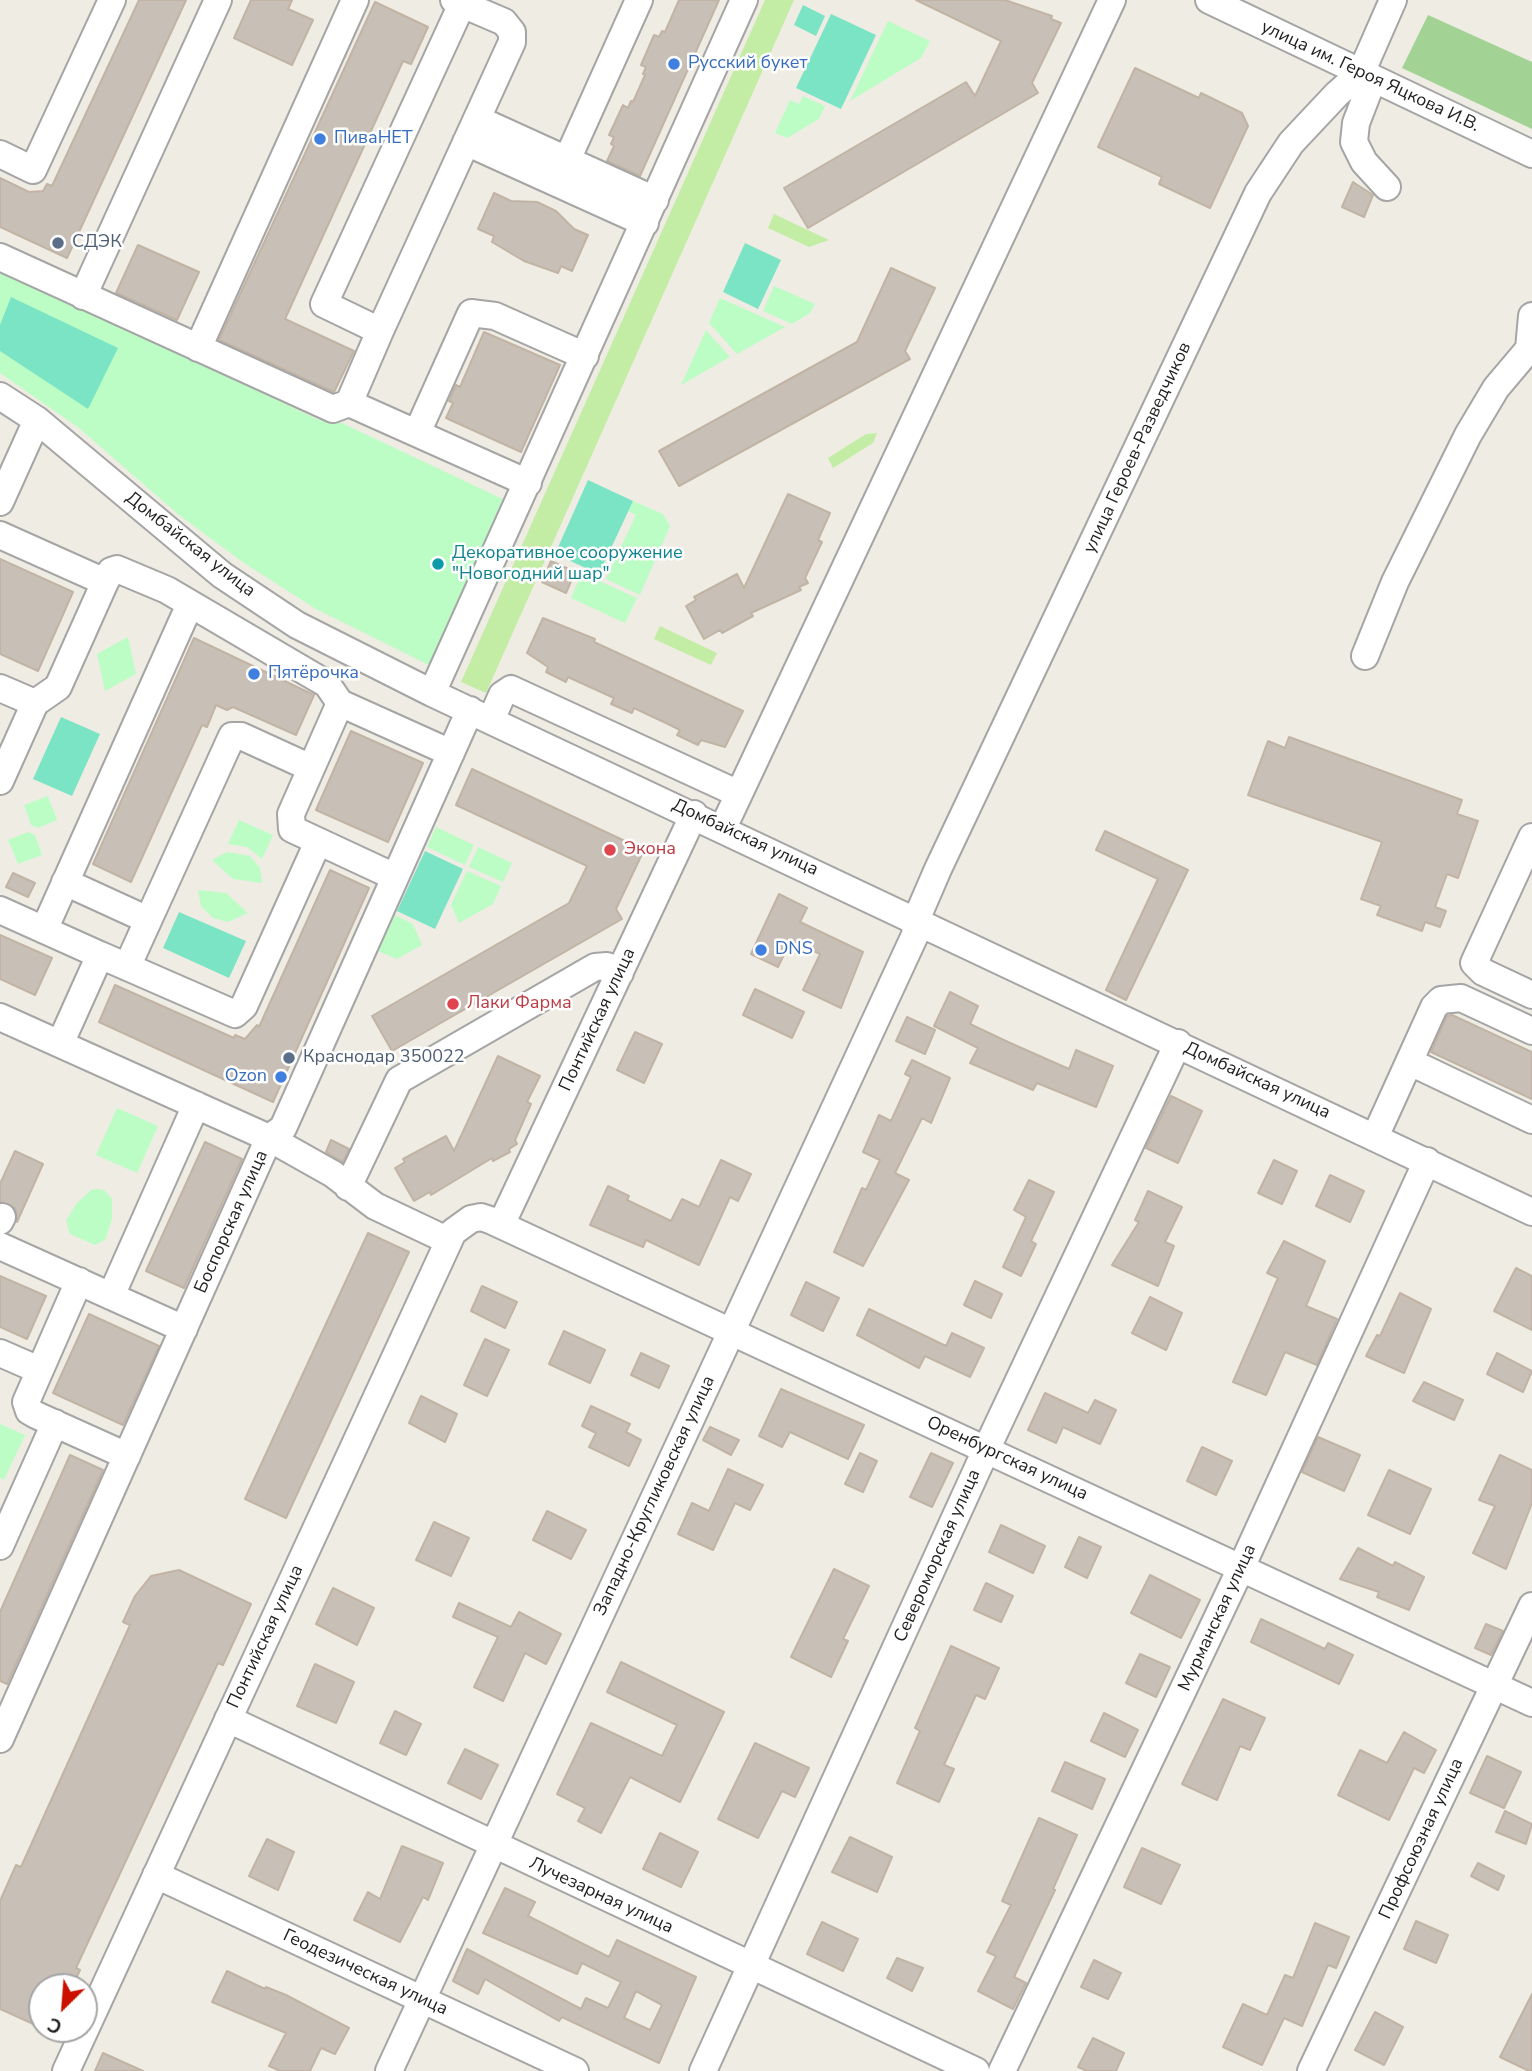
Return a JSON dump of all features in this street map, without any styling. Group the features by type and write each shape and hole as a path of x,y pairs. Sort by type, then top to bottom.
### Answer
{"street":[{"path":"0,154 33,170 112,0"},
{"path":"83,296 218,0"},
{"path":"198,348 355,0"},
{"path":"567,160 639,0"},
{"path":"432,693 744,0"},
{"path":"723,828 1112,0"},
{"name":"улица им. Героя Яцкова И.В.","path":"1209,0 1532,154"},
{"name":"улица Героев-Разведчиков","path":"916,920 1258,193 1291,143 1329,102 1367,76 1393,0"},
{"path":"0,257 333,409 349,402 512,42 513,32 504,22 458,2 324,304 380,331"},
{"path":"1367,76 1354,142 1364,162 1387,187"},
{"path":"471,131 567,160 650,211"},
{"path":"471,131 650,211"},
{"path":"417,433 471,313 495,316 585,356"},
{"path":"1366,656 1395,582 1468,435 1496,388 1531,350 1532,316"},
{"name":"Домбайская улица","path":"0,396 37,420 222,575 297,625 432,693 694,814 1532,1212"},
{"path":"349,402 528,483"},
{"path":"0,502 37,420"},
{"path":"0,535 105,582"},
{"path":"0,781 35,704 58,687 105,582 111,570 117,569 190,604 327,684 340,703 451,753"},
{"path":"44,930 190,604"},
{"path":"0,688 35,704"},
{"name":"Боспорская улица","path":"0,1739 269,1138 283,1128 451,753 480,715 511,689 739,794"},
{"path":"340,703 289,820 292,829 298,834 395,877"},
{"path":"127,967 232,736 242,736 311,768"},
{"name":"Понтийская улица","path":"66,2071 449,1241 457,1227 491,1221 620,973 694,814"},
{"path":"1532,837 1474,963 1483,972 1532,995"},
{"path":"0,910 235,1014 241,1010 318,842"},
{"path":"65,882 148,920"},
{"name":"Западно-Кругликовская улица","path":"389,2071 915,935 916,920"},
{"path":"60,1044 100,955"},
{"path":"348,1187 399,1080 595,967 607,966 620,973"},
{"path":"1375,1137 1434,1007 1450,997 1461,998 1532,1031"},
{"path":"0,1017 269,1138 333,1174 375,1206 449,1241"},
{"name":"Североморская улица","path":"703,2071 753,1968 986,1450 1178,1043"},
{"path":"1410,1062 1532,1120"},
{"path":"111,1296 196,1105"},
{"name":"Мурманская улица","path":"1002,2071 1241,1568 1427,1161"},
{"name":"Оренбургская улица","path":"491,1221 1532,1703"},
{"path":"0,1246 184,1329"},
{"path":"79,1281 26,1402 29,1410 127,1456"},
{"path":"0,1353 39,1370"},
{"path":"0,1546 55,1423"},
{"name":"Профсоюзная улица","path":"1311,2071 1532,1606"},
{"name":"Лучезарная улица","path":"228,1719 975,2071"},
{"name":"Геодезическая улица","path":"156,1875 575,2071"}],"green space":[{"path":"765,0 794,0 486,693 461,682"},
{"path":"803,5 825,16 816,36 794,25"},
{"path":"831,14 876,35 841,109 796,88"},
{"path":"1428,15 1532,62 1532,129 1402,68"},
{"path":"888,21 930,41 921,58 850,101"},
{"path":"803,96 825,106 819,119 787,138 775,133 790,100 799,104"},
{"path":"774,214 829,240 809,247 768,228"},
{"path":"745,243 781,260 758,309 723,292"},
{"path":"0,269 319,420 342,423 511,503 437,669 316,609 244,563 179,515 79,428 0,373"},
{"path":"774,286 815,304 810,313 792,324 763,311"},
{"path":"11,297 118,348 88,409 0,351 0,325"},
{"path":"720,298 785,327 737,354 709,323"},
{"path":"706,330 730,357 681,385"},
{"path":"877,433 873,443 833,468 828,458 866,434"},
{"path":"588,480 633,501 599,574 555,554"},
{"path":"633,501 663,514 670,526 640,595 606,579 636,515 628,511"},
{"path":"582,573 637,598 625,623 571,598"},
{"path":"660,626 717,653 711,665 654,639"},
{"path":"128,637 136,674 105,691 97,654"},
{"path":"61,717 100,734 72,796 33,779"},
{"path":"48,796 57,820 38,828 31,825 24,805"},
{"path":"239,820 273,835 262,859 247,847 228,844"},
{"path":"436,827 474,845 465,865 427,847"},
{"path":"28,832 35,835 42,855 18,864 8,840"},
{"path":"478,847 512,863 503,882 469,867"},
{"path":"425,851 463,869 435,929 397,911"},
{"path":"227,852 250,856 260,868 262,883 233,879 212,860"},
{"path":"467,871 501,886 493,904 459,923 451,905"},
{"path":"198,890 226,893 248,913 228,922 213,918 201,906"},
{"path":"179,912 246,941 229,978 163,948"},
{"path":"395,915 413,924 422,945 397,959 378,951"},
{"path":"117,1108 158,1126 137,1173 96,1155"},
{"path":"91,1190 104,1190 112,1199 112,1219 105,1240 95,1245 70,1234 66,1221 76,1204"},
{"path":"0,1424 25,1435 4,1480 0,1478"}],"building":[{"path":"139,0 186,0 67,258 0,227 0,178 29,192 43,191 47,184 52,186"},
{"path":"251,0 292,0 288,9 313,20 292,65 234,38"},
{"path":"679,0 719,0 640,176 607,161 614,146 611,144 614,137 609,135 623,105 628,108 631,101 633,102 645,75 643,74 646,67 641,65 654,35 659,37 662,31 665,32"},
{"path":"916,0 1005,0 1052,16 1051,19 1061,23 1032,83 1038,93 808,228 784,188 966,82 975,96 1001,41"},
{"path":"375,2 428,27 411,64 403,61 285,319 354,351 334,392 219,340"},
{"path":"1135,68 1199,98 1201,93 1242,113 1248,126 1210,208 1159,184 1162,177 1098,147"},
{"path":"1353,182 1373,195 1364,217 1342,207"},
{"path":"494,193 511,201 537,202 556,211 574,229 588,235 572,271 561,266 558,273 524,261 492,242 494,236 478,229"},
{"path":"138,245 199,272 177,320 116,293"},
{"path":"891,268 935,288 905,351 910,359 679,486 659,451 857,342"},
{"path":"484,332 560,365 521,452 446,418 453,403 449,401 456,385 460,387"},
{"path":"788,494 830,513 818,540 822,542 805,578 808,583 799,587 801,590 751,613 753,616 722,633 720,630 704,639 686,606 696,600 694,597 737,574 744,588"},
{"path":"0,559 73,592 38,671 0,654"},
{"path":"551,561 575,572 566,593 542,582"},
{"path":"543,618 595,639 594,642 743,711 725,747 701,740 698,745 677,735 680,730 668,724 634,708 632,713 611,704 614,698 568,677 566,682 546,672 548,667 527,653"},
{"path":"194,638 314,695 296,735 233,707 227,710 216,705 207,727 202,725 131,882 93,864"},
{"path":"351,731 423,763 388,842 316,810"},
{"path":"1289,737 1462,800 1457,814 1478,821 1458,878 1447,874 1435,907 1446,911 1440,927 1425,922 1422,931 1377,915 1381,906 1361,899 1382,842 1248,795 1268,741 1285,748"},
{"path":"472,769 644,850 616,909 622,919 392,1051 372,1016 569,903 587,866 456,805"},
{"path":"1105,831 1188,870 1126,1000 1106,990 1158,879 1096,850"},
{"path":"330,870 369,888 273,1102 99,1022 115,985 234,1038 235,1035 245,1039 257,1025 259,1027"},
{"path":"13,873 35,883 28,897 6,887"},
{"path":"779,894 807,908 800,922 863,952 841,1008 803,990 820,954 791,940 778,967 751,954"},
{"path":"0,935 52,958 35,995 0,979"},
{"path":"755,989 804,1012 792,1038 743,1015"},
{"path":"950,992 978,1006 970,1024 1008,1042 1069,1069 1076,1050 1113,1066 1096,1107 1037,1083 1033,1090 970,1063 978,1048 934,1026"},
{"path":"1452,1015 1532,1052 1532,1099 1431,1052 1447,1016"},
{"path":"907,1017 935,1030 925,1054 896,1041"},
{"path":"635,1032 662,1044 644,1083 617,1070"},
{"path":"498,1056 540,1076 527,1102 531,1104 515,1140 517,1144 509,1149 510,1152 493,1161 492,1158 431,1195 430,1192 414,1201 395,1168 405,1162 403,1159 446,1136 454,1151"},
{"path":"912,1060 950,1078 931,1123 922,1118 895,1173 909,1180 863,1266 834,1252 862,1188 866,1190 880,1160 863,1152 879,1115 891,1121 911,1077 905,1074"},
{"path":"1171,1096 1202,1111 1178,1163 1146,1148"},
{"path":"331,1140 349,1149 343,1162 326,1152"},
{"path":"205,1142 242,1159 184,1288 146,1271"},
{"path":"15,1151 43,1164 17,1222 15,1208 0,1202 0,1184"},
{"path":"721,1160 751,1174 738,1201 730,1197 699,1265 646,1240 643,1247 590,1225 608,1186 629,1196 627,1200 671,1221 682,1199 699,1207"},
{"path":"1274,1160 1297,1171 1282,1204 1258,1193"},
{"path":"1330,1175 1364,1191 1350,1222 1316,1206"},
{"path":"1029,1180 1054,1192 1031,1241 1036,1244 1021,1276 1003,1267 1026,1217 1014,1210"},
{"path":"1148,1191 1182,1207 1165,1242 1174,1246 1158,1286 1112,1265 1139,1222 1135,1220"},
{"path":"368,1233 409,1252 286,1518 245,1499"},
{"path":"1284,1241 1325,1261 1306,1306 1337,1319 1317,1365 1285,1352 1266,1395 1233,1382 1278,1278 1267,1273"},
{"path":"1516,1268 1532,1276 1532,1330 1494,1311"},
{"path":"0,1276 46,1296 27,1339 0,1327"},
{"path":"975,1281 1002,1294 991,1318 964,1305"},
{"path":"806,1282 839,1298 823,1331 791,1315"},
{"path":"482,1286 517,1302 505,1328 471,1311"},
{"path":"1400,1293 1431,1309 1404,1373 1366,1356 1377,1335 1380,1336"},
{"path":"1150,1297 1182,1313 1166,1350 1132,1333"},
{"path":"869,1309 946,1346 952,1333 984,1348 970,1377 925,1356 919,1368 857,1335"},
{"path":"89,1314 159,1346 123,1425 53,1393"},
{"path":"564,1331 605,1350 590,1383 549,1364"},
{"path":"485,1339 509,1350 487,1396 464,1385"},
{"path":"641,1353 669,1366 659,1388 631,1375"},
{"path":"1497,1353 1532,1371 1523,1392 1487,1374"},
{"path":"1424,1382 1463,1400 1454,1420 1413,1401"},
{"path":"781,1389 864,1425 848,1459 790,1432 782,1447 759,1436"},
{"path":"1045,1393 1088,1413 1095,1400 1116,1410 1100,1444 1063,1427 1056,1443 1028,1430"},
{"path":"421,1396 457,1414 445,1442 409,1423"},
{"path":"591,1406 630,1424 626,1432 641,1440 629,1466 589,1447 596,1433 582,1426"},
{"path":"710,1427 739,1440 731,1455 703,1440"},
{"path":"1318,1437 1360,1455 1344,1491 1302,1472"},
{"path":"1202,1447 1232,1461 1216,1495 1187,1481"},
{"path":"860,1453 877,1461 863,1492 845,1484"},
{"path":"931,1453 953,1463 932,1507 910,1497"},
{"path":"70,1455 103,1470 7,1684 0,1681 0,1612"},
{"path":"1500,1455 1532,1470 1532,1503 1506,1569 1473,1553 1495,1506 1479,1500"},
{"path":"728,1469 763,1485 750,1510 735,1503 713,1550 678,1534 692,1503 709,1511"},
{"path":"1389,1470 1431,1489 1410,1534 1368,1515"},
{"path":"547,1511 586,1530 571,1559 533,1540"},
{"path":"434,1522 469,1538 451,1576 416,1560"},
{"path":"1001,1525 1045,1546 1033,1573 989,1552"},
{"path":"1079,1537 1101,1547 1087,1578 1065,1567"},
{"path":"1358,1548 1393,1566 1395,1562 1424,1577 1409,1610 1377,1597 1379,1592 1340,1579"},
{"path":"834,1569 869,1586 843,1639 848,1641 831,1677 791,1657"},
{"path":"179,1570 251,1604 223,1665 218,1663 76,1968 80,1970 79,1973 28,1973 28,2022 0,2009 0,1901 16,1865 21,1867 130,1625 123,1622 135,1596 151,1576"},
{"path":"1150,1575 1200,1600 1181,1638 1131,1613"},
{"path":"986,1583 1013,1596 1001,1622 974,1610"},
{"path":"333,1588 374,1608 357,1645 316,1624"},
{"path":"459,1603 511,1627 519,1612 561,1634 546,1664 525,1653 503,1701 474,1687 498,1637 453,1617"},
{"path":"1261,1619 1325,1649 1328,1643 1353,1655 1339,1684 1251,1642"},
{"path":"1486,1624 1503,1631 1491,1655 1475,1648"},
{"path":"951,1646 999,1668 985,1699 976,1695 944,1765 954,1769 939,1802 897,1783 920,1731 915,1728"},
{"path":"1140,1654 1170,1667 1156,1697 1126,1683"},
{"path":"621,1662 724,1712 680,1802 630,1777 601,1833 578,1821 585,1808 557,1794 591,1723 662,1756 677,1725 607,1692"},
{"path":"315,1664 354,1682 336,1723 297,1706"},
{"path":"1223,1699 1265,1718 1250,1750 1240,1746 1217,1800 1182,1784"},
{"path":"395,1711 421,1724 406,1755 380,1743"},
{"path":"1104,1713 1138,1730 1125,1757 1091,1741"},
{"path":"1404,1732 1436,1750 1424,1773 1414,1768 1389,1820 1338,1795 1360,1750 1387,1763"},
{"path":"755,1743 809,1768 795,1797 782,1791 758,1838 718,1819"},
{"path":"465,1749 498,1765 481,1799 448,1783"},
{"path":"1487,1756 1521,1772 1504,1808 1470,1793"},
{"path":"1065,1762 1105,1779 1092,1809 1052,1791"},
{"path":"1505,1811 1532,1824 1526,1844 1496,1832"},
{"path":"1039,1818 1077,1835 1053,1889 1055,1890 1014,1977 1026,1983 1013,2009 978,1991 996,1956 987,1952 1011,1905 1002,1901"},
{"path":"660,1833 698,1852 681,1887 643,1869"},
{"path":"850,1837 892,1857 877,1892 832,1872"},
{"path":"267,1839 294,1852 278,1890 249,1876"},
{"path":"402,1846 443,1863 428,1900 423,1897 400,1942 354,1920 368,1892 380,1899"},
{"path":"1142,1848 1180,1865 1161,1904 1124,1887"},
{"path":"1478,1863 1504,1876 1498,1890 1471,1876"},
{"path":"505,1888 535,1902 528,1916 609,1957 617,1940 696,1977 659,2063 562,2017 559,2021 485,1979 478,1994 453,1981 467,1949 581,2009 586,1998 608,2008 621,1982 582,1963 577,1974 483,1933","holes":["636,1991 662,2005 650,2030 624,2018"]},
{"path":"1416,1921 1448,1935 1436,1963 1404,1949"},
{"path":"822,1922 858,1939 843,1971 807,1954"},
{"path":"1315,1923 1349,1937 1336,1968 1328,1965 1302,2026 1284,2018 1262,2065 1223,2047 1243,2004 1267,2015 1285,1975 1293,1978"},
{"path":"897,1958 923,1968 912,1991 887,1978"},
{"path":"1094,1960 1121,1973 1108,1999 1081,1987"},
{"path":"227,1971 265,1989 266,1987 286,1995 349,2028 335,2054 321,2048 310,2071 280,2071 269,2066 286,2033 212,2002"},
{"path":"1532,1994 1532,2071 1529,2071 1500,2057"},
{"path":"1375,2012 1403,2027 1384,2065 1355,2050"},
{"path":"1093,2038 1124,2053 1116,2071 1087,2071 1078,2067"},
{"path":"103,2053 143,2071 95,2071"}],"place":[{"name":"Русский букет","path":"674,64"},
{"name":"ПиваНЕТ","path":"320,139"},
{"name":"СДЭК","path":"58,243"},
{"name":"Декоративное сооружение \"Новогодний шар\"","path":"438,564"},
{"name":"Пятёрочка","path":"254,674"},
{"name":"Экона","path":"610,850"},
{"name":"DNS","path":"761,950"},
{"name":"Лаки Фарма","path":"453,1004"},
{"name":"Краснодар 350022","path":"289,1058"},
{"name":"Ozon","path":"281,1077"}]}
